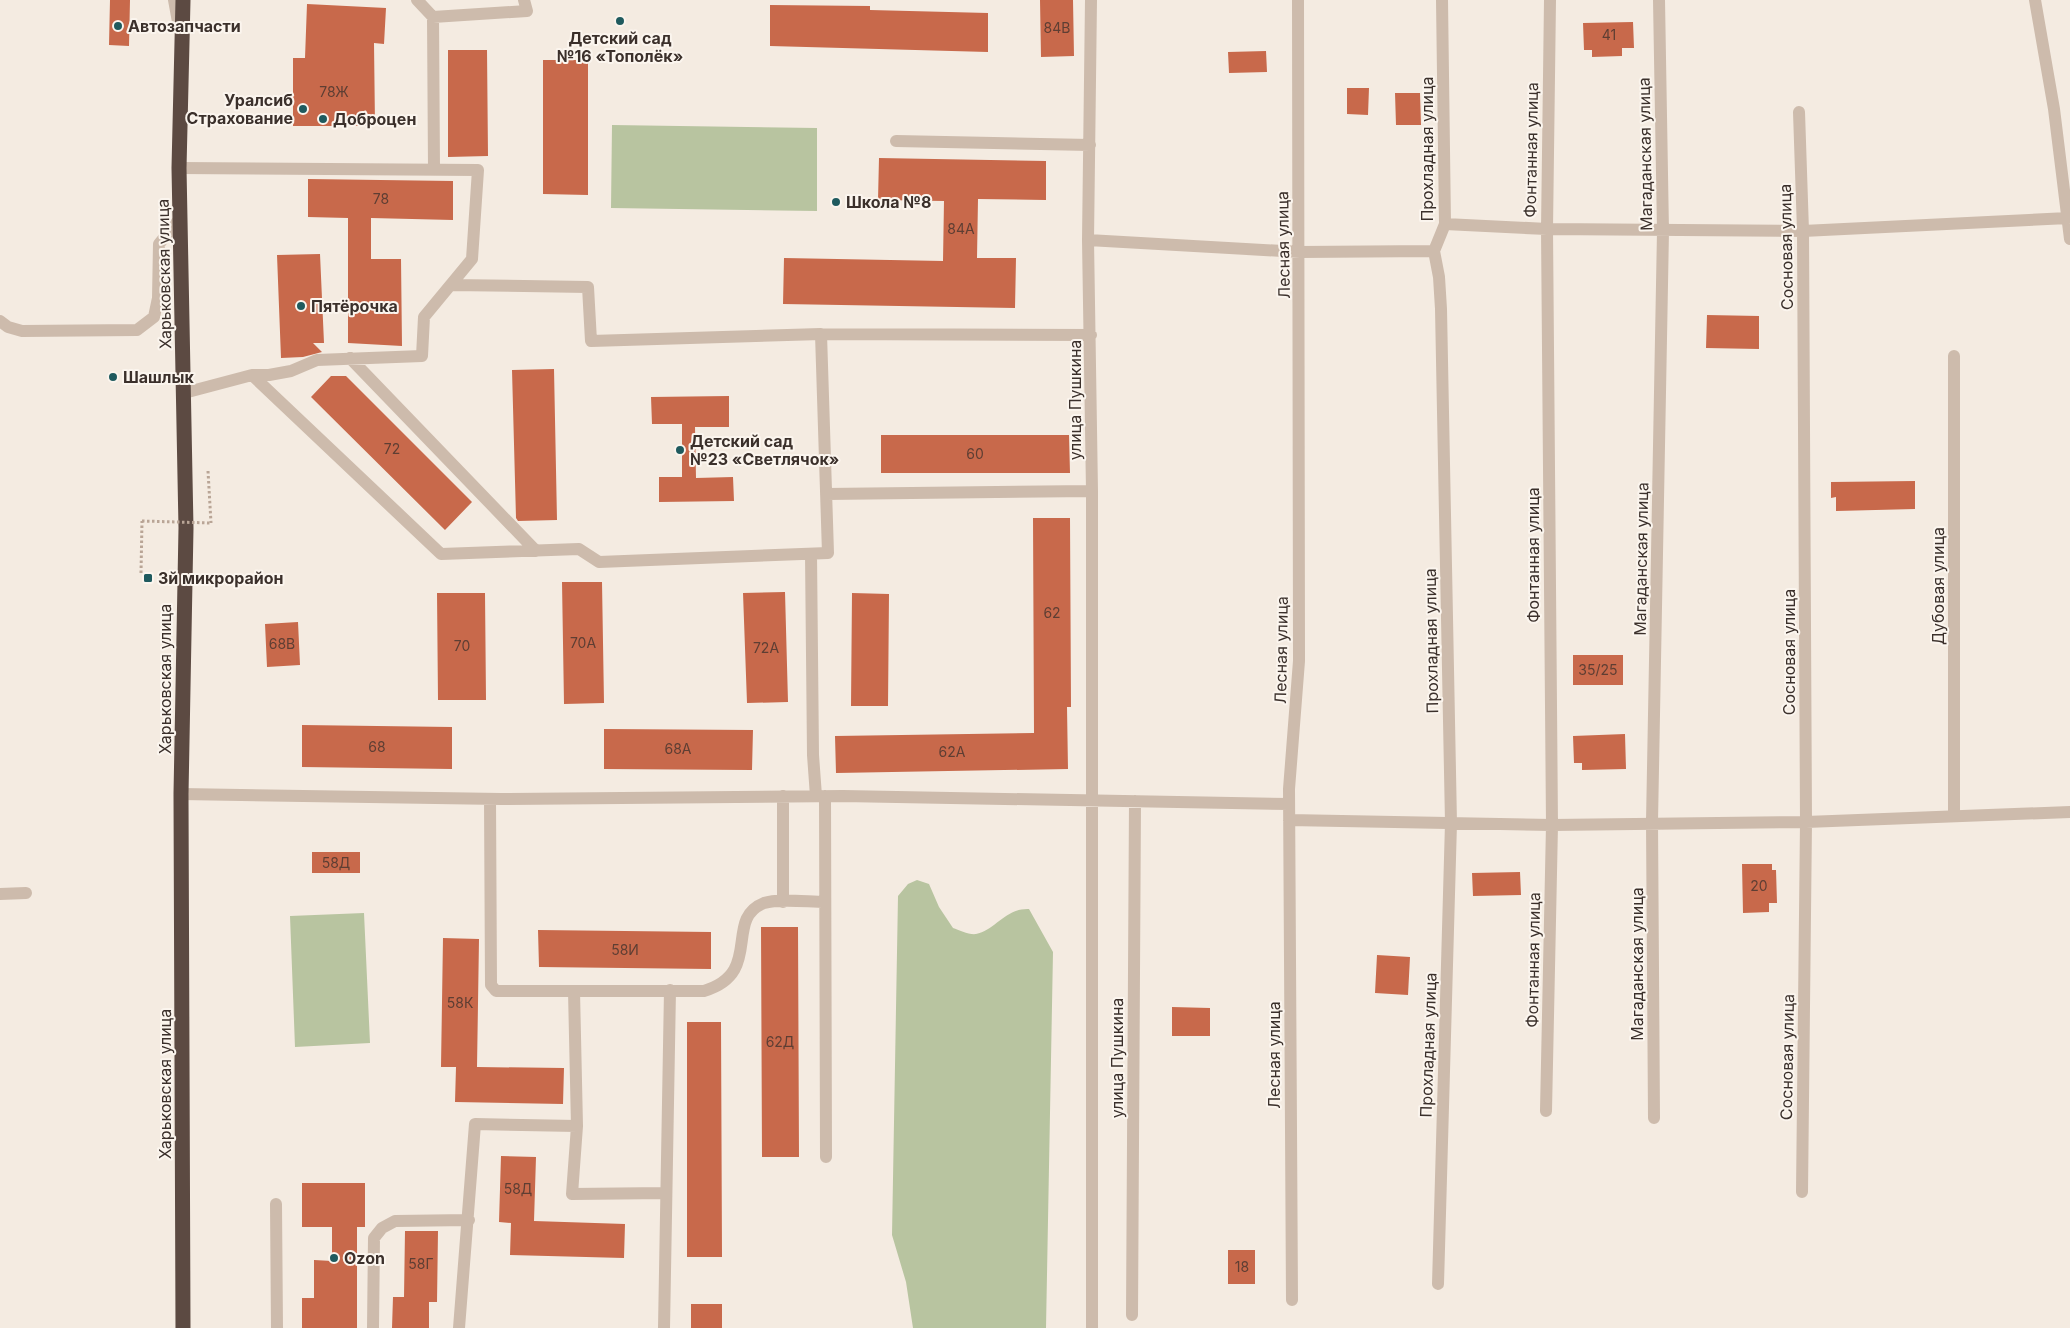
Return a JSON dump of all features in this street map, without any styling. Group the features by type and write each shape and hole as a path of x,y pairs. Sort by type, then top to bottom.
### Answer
{"highway":[{"name":"Харьковская улица","path":"183,0 179,168 186,536 183,593 181,794 183,1328"}],"street":[{"path":"174,0 183,50"},
{"path":"417,0 433,16 434,169"},
{"path":"433,16 527,12 524,0"},
{"name":"улица Пушкина","path":"1091,0 1088,240 1092,491 1090,801 1092,1328"},
{"name":"Лесная улица","path":"1292,1300 1289,804 1299,661 1300,252 1298,0"},
{"name":"Прохладная улица","path":"1438,1284 1451,823 1441,309 1439,277 1434,251 1445,224 1442,0"},
{"name":"Фонтанная улица","path":"1546,1111 1552,825 1546,230 1550,0"},
{"name":"Магаданская улица","path":"1654,1118 1652,822 1663,231 1659,0"},
{"path":"2035,0 2054,109 2070,239"},
{"name":"Сосновая улица","path":"1799,112 1803,231 1806,822 1802,1192"},
{"path":"896,141 1090,145"},
{"path":"179,168 478,170 472,258 424,317 422,356 317,360 291,371 269,375 252,375 184,393"},
{"path":"0,321 8,327 22,331 137,330 154,317 158,298 159,244 181,217"},
{"path":"1445,224 1546,230 1803,231 2068,218"},
{"path":"1088,240 1300,252 1434,251"},
{"path":"451,285 588,287 591,341 821,334 1091,335"},
{"path":"252,375 441,554 579,549 598,562 828,553 821,334"},
{"name":"Дубовая улица","path":"1954,356 1954,816"},
{"path":"350,358 536,551"},
{"path":"826,494 1092,491"},
{"path":"811,554 813,755 821,796 825,902 826,1157"},
{"path":"181,794 490,799 821,796 1289,804"},
{"path":"783,796 783,902"},
{"path":"490,799 490,985 496,991 704,991 721,983 739,965 742,953 742,933 748,915 764,903 825,902"},
{"name":"улица Пушкина","path":"1132,1315 1135,801"},
{"path":"1289,820 1552,825 1652,822 1806,822 2070,812"},
{"path":"0,894 26,893"},
{"path":"664,1328 670,990"},
{"path":"574,991 576,1126 572,1194 666,1193"},
{"path":"459,1328 476,1124 576,1126"},
{"path":"276,1204 277,1328"},
{"path":"373,1328 374,1238 382,1228 395,1221 469,1220"}],"path":[{"path":"141,572 142,521 211,523 208,471"}],"green space":[{"path":"612,125 817,128 817,211 611,208"},
{"path":"917,880 929,884 939,907 953,928 967,933 976,934 983,932 1013,912 1029,909 1053,952 1046,1328 913,1328 906,1282 892,1235 898,896 908,884"},
{"path":"364,913 370,1043 295,1047 290,916"}],"building":[{"path":"110,0 130,0 129,46 109,45"},
{"path":"1040,0 1073,0 1074,56 1041,57"},
{"path":"307,4 386,8 384,44 374,43 375,126 293,126 293,58 305,58"},
{"path":"770,5 870,6 870,10 988,13 988,52 770,46"},
{"path":"1633,22 1634,48 1622,48 1622,56 1592,57 1592,50 1584,50 1583,23"},
{"path":"448,50 487,50 488,156 448,157"},
{"path":"1266,51 1267,72 1229,73 1228,52"},
{"path":"543,60 588,60 588,195 543,194"},
{"path":"1347,88 1369,88 1368,115 1347,114"},
{"path":"1395,93 1420,93 1421,125 1396,125"},
{"path":"879,158 1046,161 1046,200 978,199 977,258 1016,258 1015,308 783,304 784,258 943,261 944,201 878,200"},
{"path":"308,179 453,181 453,220 371,218 371,259 401,259 402,346 348,343 348,218 308,217"},
{"path":"320,254 324,343 313,343 322,352 303,357 281,358 277,255"},
{"path":"1707,315 1759,316 1759,349 1706,348"},
{"path":"554,369 557,520 518,521 516,518 512,370"},
{"path":"331,376 346,376 472,502 445,530 311,397"},
{"path":"729,396 729,427 695,427 696,478 733,477 734,501 659,502 659,477 682,477 682,424 652,424 651,397"},
{"path":"881,435 1069,435 1070,473 881,473"},
{"path":"1915,481 1915,509 1836,511 1836,497 1831,498 1831,482"},
{"path":"1033,518 1070,518 1071,707 1067,707 1068,769 836,773 835,736 1034,733"},
{"path":"562,582 602,582 604,703 564,704"},
{"path":"785,592 788,702 747,703 743,593"},
{"path":"437,593 485,593 486,700 438,700"},
{"path":"852,593 889,594 888,706 851,706"},
{"path":"298,622 300,665 267,667 265,624"},
{"path":"1573,655 1623,655 1623,685 1573,685"},
{"path":"302,725 452,727 452,769 302,767"},
{"path":"604,729 753,730 752,770 604,769"},
{"path":"1625,734 1626,769 1582,770 1582,763 1574,763 1573,736"},
{"path":"312,852 360,852 360,873 312,873"},
{"path":"1742,864 1772,864 1772,870 1776,870 1777,903 1769,903 1769,912 1743,913"},
{"path":"1520,872 1521,895 1473,896 1472,873"},
{"path":"761,927 798,927 799,1157 762,1157"},
{"path":"538,930 711,932 711,969 539,967"},
{"path":"443,938 479,939 477,1067 564,1068 563,1104 455,1102 456,1067 441,1067"},
{"path":"1377,955 1410,957 1408,995 1375,993"},
{"path":"1172,1007 1210,1008 1210,1036 1172,1036"},
{"path":"687,1022 721,1022 722,1257 687,1257"},
{"path":"501,1156 536,1157 534,1221 625,1224 624,1258 510,1255 511,1223 499,1222"},
{"path":"302,1183 365,1183 365,1227 357,1227 357,1328 302,1328 302,1298 314,1298 314,1260 332,1261 332,1227 302,1227"},
{"path":"405,1231 438,1231 437,1302 429,1302 429,1328 392,1328 393,1297 404,1297"},
{"path":"1228,1250 1255,1250 1255,1284 1228,1284"},
{"path":"691,1304 722,1304 722,1328 691,1328"}],"place":[{"name":"Детский сад №16 «Тополёк»","path":"620,21"},
{"name":"Автозапчасти","path":"118,26"},
{"name":"Уралсиб Страхование","path":"303,109"},
{"name":"Доброцен","path":"323,119"},
{"name":"Школа №8","path":"836,202"},
{"name":"Пятёрочка","path":"301,306"},
{"name":"Шашлык","path":"113,377"},
{"name":"Детский сад №23 «Светлячок»","path":"680,450"},
{"name":"3й микрорайон","path":"148,578"},
{"name":"Ozon","path":"334,1258"}]}
